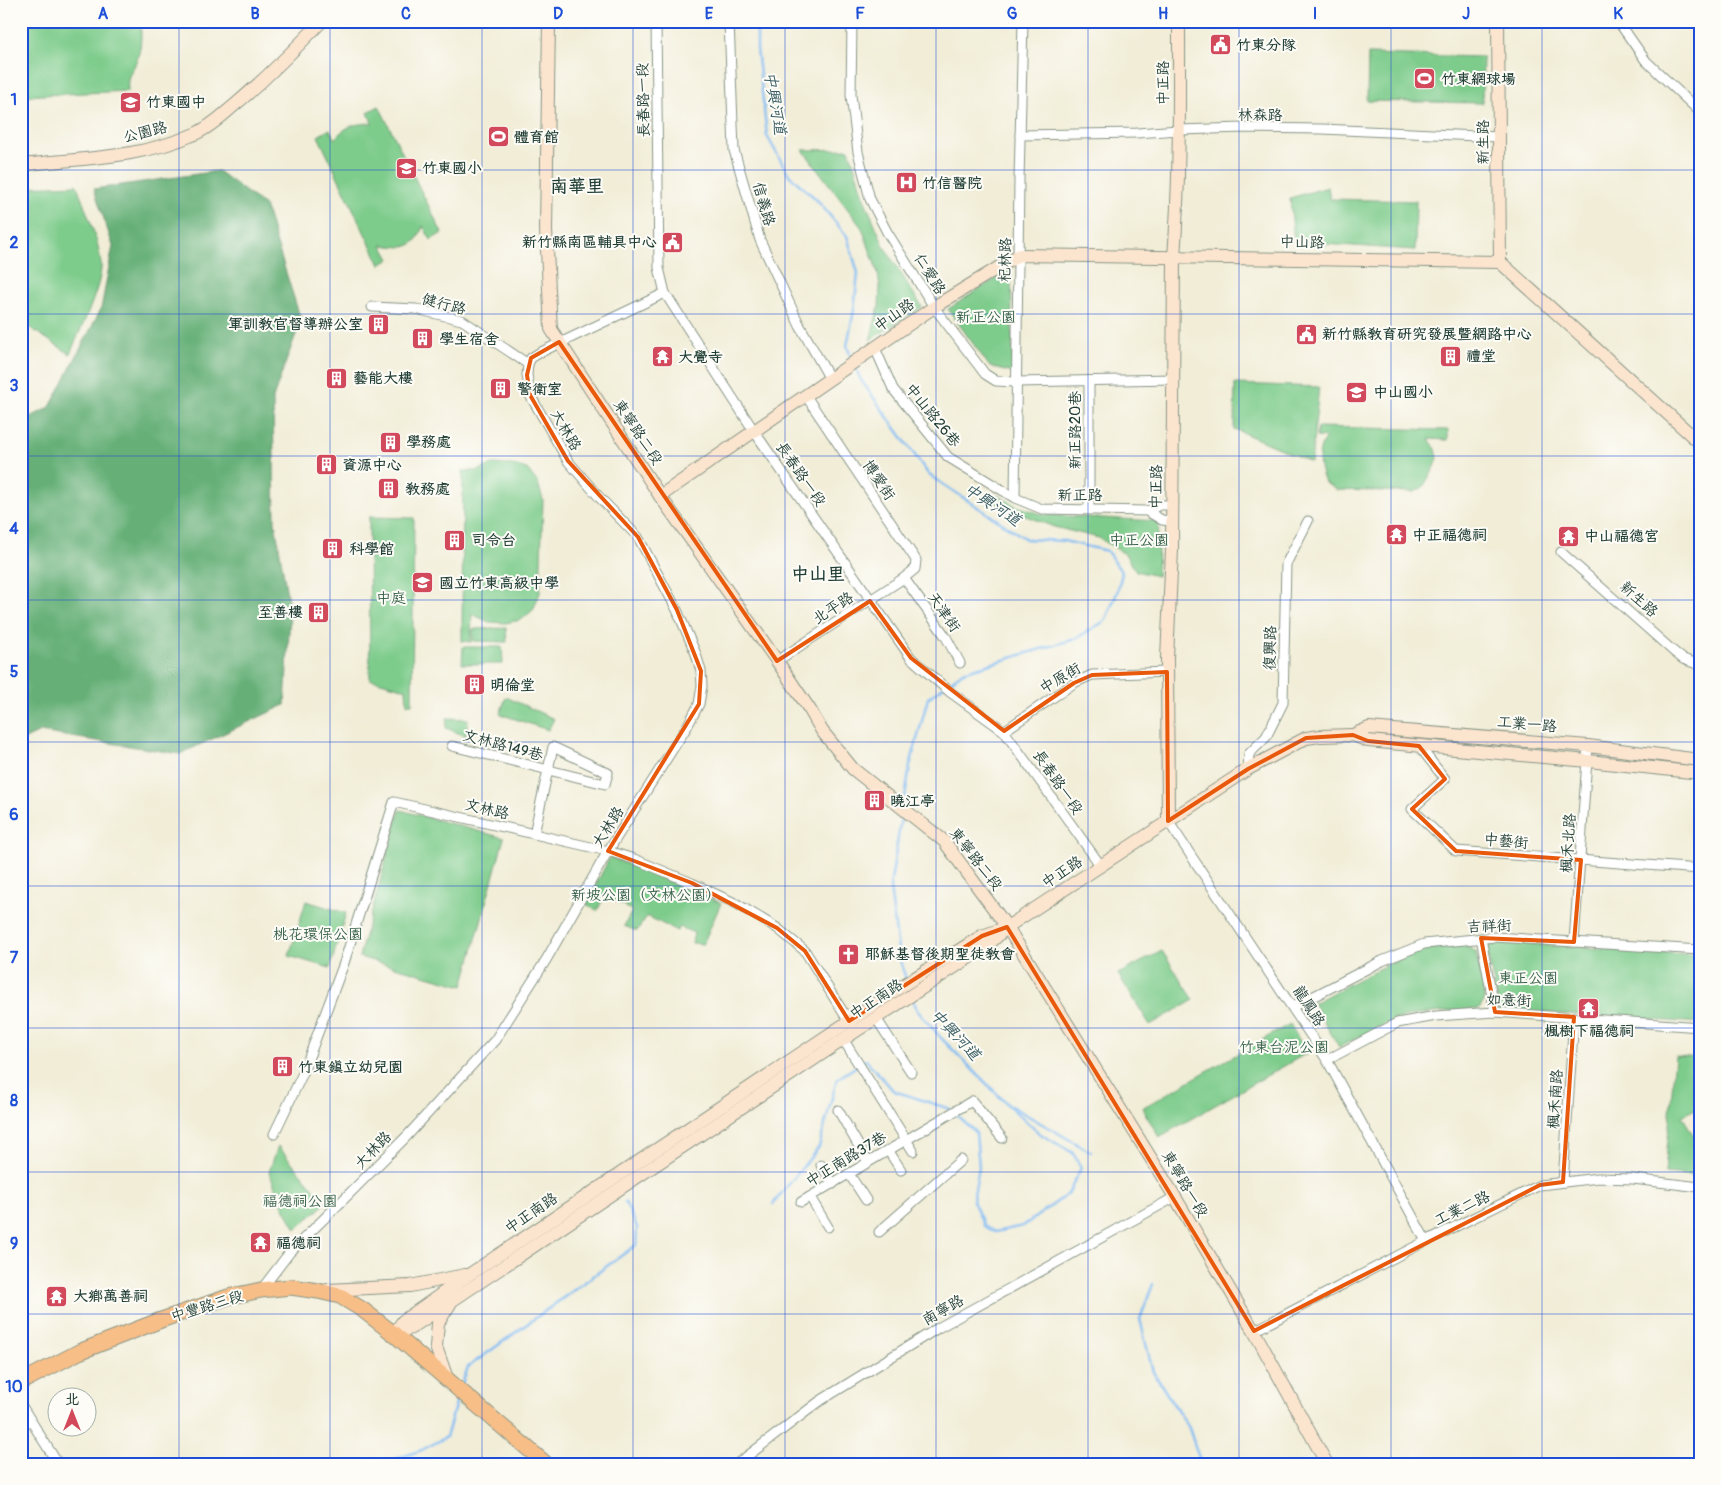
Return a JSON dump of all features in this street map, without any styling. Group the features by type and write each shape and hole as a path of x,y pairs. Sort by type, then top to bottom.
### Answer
{"main road":[{"name":"中豐路三段","path":"21,1382 79,1352 209,1303 261,1290 291,1288 318,1291 340,1296 363,1310 394,1334 546,1464"}],"street":[{"name":"公園路","path":"21,165 109,157 142,151 198,132 212,124 258,85 322,21"},
{"name":"東寧路二段","path":"549,21 546,230 551,330 660,496 777,661 822,731 852,769 944,841 1007,927"},
{"name":"長春路一段","path":"656,21 659,268 665,293 754,431 911,658 950,692 1004,731 1101,866"},
{"name":"信義路","path":"730,21 734,150 760,240 800,326 830,379"},
{"name":"仁愛路","path":"852,21 851,95 858,152 870,200 887,232 934,308 985,374 996,381 1016,382 1174,379"},
{"name":"杞林路","path":"1015,498 1023,21"},
{"name":"中正路","path":"1007,927 1168,821 1167,672 1171,597 1174,257 1178,213 1179,21"},
{"name":"新生路","path":"1498,21 1500,262"},
{"path":"1618,21 1646,61 1700,112"},
{"name":"林森路","path":"1020,135 1136,133 1244,128 1322,129 1499,137"},
{"name":"中山路","path":"830,379 934,308 1019,255 1500,262"},
{"path":"1500,262 1700,442"},
{"path":"528,364 531,358 559,342 665,293"},
{"name":"健行路","path":"372,307 416,310 462,320 528,364"},
{"name":"中山路26巷","path":"875,348 894,389 948,457 1015,498"},
{"name":"大林路","path":"261,1290 290,1252 400,1142 495,1040 546,960 608,851 688,725 699,704 702,686 701,671 696,654 677,610 638,537 599,497 568,461 530,394 527,375 528,364"},
{"path":"660,496 830,379"},
{"name":"新正路20巷","path":"1089,381 1089,509"},
{"name":"博愛街","path":"806,396 916,560 915,569 904,578"},
{"name":"新正路","path":"1015,498 1042,509 1147,511 1160,505 1172,505"},
{"name":"新正路","path":"1147,511 1162,520 1172,521"},
{"name":"復興路","path":"1248,769 1250,754 1266,737 1283,704 1286,564 1308,521"},
{"name":"新生路","path":"1561,552 1673,651 1683,659 1700,665"},
{"name":"北平路","path":"777,661 904,578"},
{"name":"天津街","path":"904,578 946,636 960,663"},
{"name":"中原街","path":"1004,731 1074,683 1092,675 1167,672"},
{"name":"工業一路","path":"1168,821 1248,769 1306,738 1352,735 1369,728 1588,746 1700,760"},
{"name":"工業一路","path":"1352,735 1368,741 1588,760 1700,773"},
{"name":"文林路149巷","path":"452,746 548,770 604,784 608,773 553,747 548,770 534,834"},
{"name":"中藝街","path":"1419,746 1445,779 1412,809 1456,851 1700,869"},
{"name":"楓禾北路","path":"1574,942 1588,746"},
{"name":"文林路","path":"274,1134 303,1073 342,968 394,802 608,851 634,859 737,904 777,928 805,952 852,1026"},
{"name":"龍鳳路","path":"1168,821 1327,1060 1426,1241"},
{"name":"中正南路","path":"394,1334 403,1321 470,1274 852,1026 908,982 982,936 1007,927"},
{"name":"中正南路","path":"394,1334 410,1328 843,1039 852,1026 876,1018 987,946 1007,927"},
{"name":"東寧路一段","path":"1007,927 1175,1197 1254,1331 1326,1464"},
{"name":"吉祥街","path":"1292,1007 1382,961 1424,944 1495,937 1700,950"},
{"path":"1481,938 1494,1012"},
{"name":"如意街","path":"1327,1060 1397,1024 1436,1016 1494,1012 1700,1026"},
{"path":"876,1018 911,1072"},
{"name":"楓禾南路","path":"1563,1182 1574,1018"},
{"name":"中正南路37巷","path":"843,1039 905,1140"},
{"name":"中正南路37巷","path":"800,1202 972,1100 1002,1138"},
{"path":"838,1110 868,1162"},
{"path":"905,1140 912,1152"},
{"path":"888,1150 901,1170"},
{"path":"879,1232 961,1160"},
{"path":"821,1165 833,1184"},
{"path":"849,1174 866,1200"},
{"name":"工業二路","path":"1254,1331 1426,1241 1540,1185 1598,1178 1633,1179 1700,1187"},
{"path":"810,1197 828,1227"},
{"name":"南寧路","path":"740,1463 820,1401 938,1328 1175,1197"},
{"path":"318,1291 410,1286 470,1274"},
{"path":"448,1381 436,1347 438,1323 453,1298"},
{"path":"21,1405 58,1464"}],"highlighted area":[{"path":"559,342 777,661 870,601 911,658 1004,731 1074,683 1092,675 1167,672 1168,821 1248,769 1306,738 1353,735 1368,741 1419,746 1445,779 1412,809 1456,851 1581,860 1574,942 1481,938 1495,1012 1574,1017 1563,1182 1540,1185 1254,1331 1007,927 982,936 849,1021 805,951 777,928 692,883 608,851 699,704 701,671 677,610 638,537 568,461 530,395 527,375 531,358"}],"green space":[{"path":"21,21 140,21 140,48 129,76 128,91 21,96"},
{"name":"竹東網球場","path":"1368,54 1483,57 1482,103 1367,101"},
{"path":"379,106 442,233 431,240 423,226 416,240 408,246 382,245 390,259 380,265 318,136 330,129 334,139 351,126 372,123 368,112"},
{"path":"849,149 865,201 885,248 922,307 870,340 879,306 880,288 878,273 862,228 803,150"},
{"path":"218,171 265,206 301,320 273,398 275,522 290,613 285,705 180,754 40,732 21,741 21,422 50,407 101,309 113,246 94,189"},
{"path":"77,185 94,233 101,263 101,272 94,296 70,354 21,322 21,187"},
{"path":"1328,187 1330,199 1416,201 1415,250 1294,242 1290,198"},
{"name":"新正公園","path":"1011,269 1013,373 990,367 948,309"},
{"path":"1235,384 1319,387 1311,462 1234,429"},
{"path":"1318,427 1448,430 1448,440 1429,439 1436,449 1438,458 1423,487 1414,492 1337,490 1325,483 1321,472 1319,454 1326,438 1316,437"},
{"path":"493,464 512,465 527,469 538,483 543,500 540,593 533,610 521,620 505,623 489,622 472,614 471,642 462,641 463,471 477,471"},
{"name":"中正公園","path":"997,495 1016,506 1045,515 1159,521 1157,576 1136,571 1125,554 1099,538 1054,527 993,503"},
{"name":"中庭","path":"369,517 414,518 412,704 407,704 406,689 370,679"},
{"path":"506,628 507,642 473,641 473,629"},
{"path":"463,647 502,647 503,664 462,664"},
{"path":"506,697 554,719 548,730 500,714"},
{"path":"447,718 468,719 466,736 446,728"},
{"path":"400,810 504,838 463,986 359,957"},
{"name":"新坡公園（文林公園）","path":"610,857 721,903 703,944 692,943 694,933 680,927 677,931 647,916 637,931 624,926 632,911 620,903 604,897 597,911 586,904"},
{"name":"桃花環保公園","path":"306,901 346,913 330,968 289,956"},
{"name":"東正公園","path":"1485,941 1700,955 1700,1023 1499,1010"},
{"name":"竹東台泥公園","path":"1465,945 1476,952 1485,1000 1479,1009 1420,1014 1394,1020 1339,1047 1313,1003 1388,964 1425,949"},
{"path":"1162,951 1194,1000 1150,1025 1118,974"},
{"name":"竹東台泥公園","path":"1290,1024 1307,1053 1159,1137 1142,1108"},
{"path":"1675,1056 1700,1058 1700,1106 1682,1116 1700,1146 1700,1176 1665,1173"},
{"name":"福德祠公園","path":"278,1146 326,1203 296,1229 284,1208 269,1172"}],"waterway":[{"name":"中興河道","path":"757,21 757,49 767,136 789,175 816,199 847,236 858,273 854,310 847,346 852,360"},
{"name":"中興河道","path":"855,367 861,380 929,475 1026,539 1064,541 1107,551 1122,573 1117,593 1105,621 1075,639 963,672 928,698 910,766 904,802"},
{"name":"中興河道","path":"902,813 890,887 899,957 906,979"},
{"path":"861,1063 866,1060 894,1091 950,1109 976,1133 979,1167 973,1201 984,1226 995,1232 1023,1226 1068,1194 1081,1168 1073,1153 1039,1133 1006,1103 941,1038 917,1010 913,999"},
{"path":"773,1204 819,1147 837,1079 857,1066"},
{"path":"1011,1106 1091,1152"},
{"path":"462,1384 468,1367 636,1245 637,1227 625,1202"},
{"path":"1153,1284 1140,1319 1153,1372 1189,1428 1201,1464"},
{"path":"380,1464 422,1450 446,1437 458,1397"}],"place":[{"name":"竹東分隊","path":"1220,45"},
{"name":"竹東網球場","path":"1425,79"},
{"name":"竹東國中","path":"130,102"},
{"name":"體育館","path":"498,137"},
{"name":"竹東國小","path":"406,168"},
{"name":"竹信醫院","path":"906,183"},
{"name":"新竹縣南區輔具中心","path":"673,242"},
{"name":"軍訓教官督導辦公室","path":"379,324"},
{"name":"新竹縣教育研究發展暨網路中心","path":"1306,334"},
{"name":"學生宿舍","path":"423,339"},
{"name":"禮堂","path":"1450,356"},
{"name":"大覺寺","path":"662,357"},
{"name":"藝能大樓","path":"337,378"},
{"name":"警衛室","path":"501,389"},
{"name":"中山國小","path":"1357,392"},
{"name":"學務處","path":"390,442"},
{"name":"資源中心","path":"326,465"},
{"name":"教務處","path":"389,489"},
{"name":"中正福德祠","path":"1396,535"},
{"name":"中山福德宮","path":"1568,536"},
{"name":"司令台","path":"455,540"},
{"name":"科學館","path":"333,549"},
{"name":"國立竹東高級中學","path":"423,583"},
{"name":"至善樓","path":"319,612"},
{"name":"明倫堂","path":"474,685"},
{"name":"曉江亭","path":"874,801"},
{"name":"耶穌基督後期聖徒教會","path":"849,954"},
{"name":"楓樹下福德祠","path":"1589,1008"},
{"name":"竹東鎮立幼兒園","path":"282,1067"},
{"name":"福德祠","path":"260,1243"},
{"name":"大鄉萬善祠","path":"57,1296"}],"district":[{"name":"南華里","path":"577,186"},
{"name":"中山里","path":"818,574"}]}
